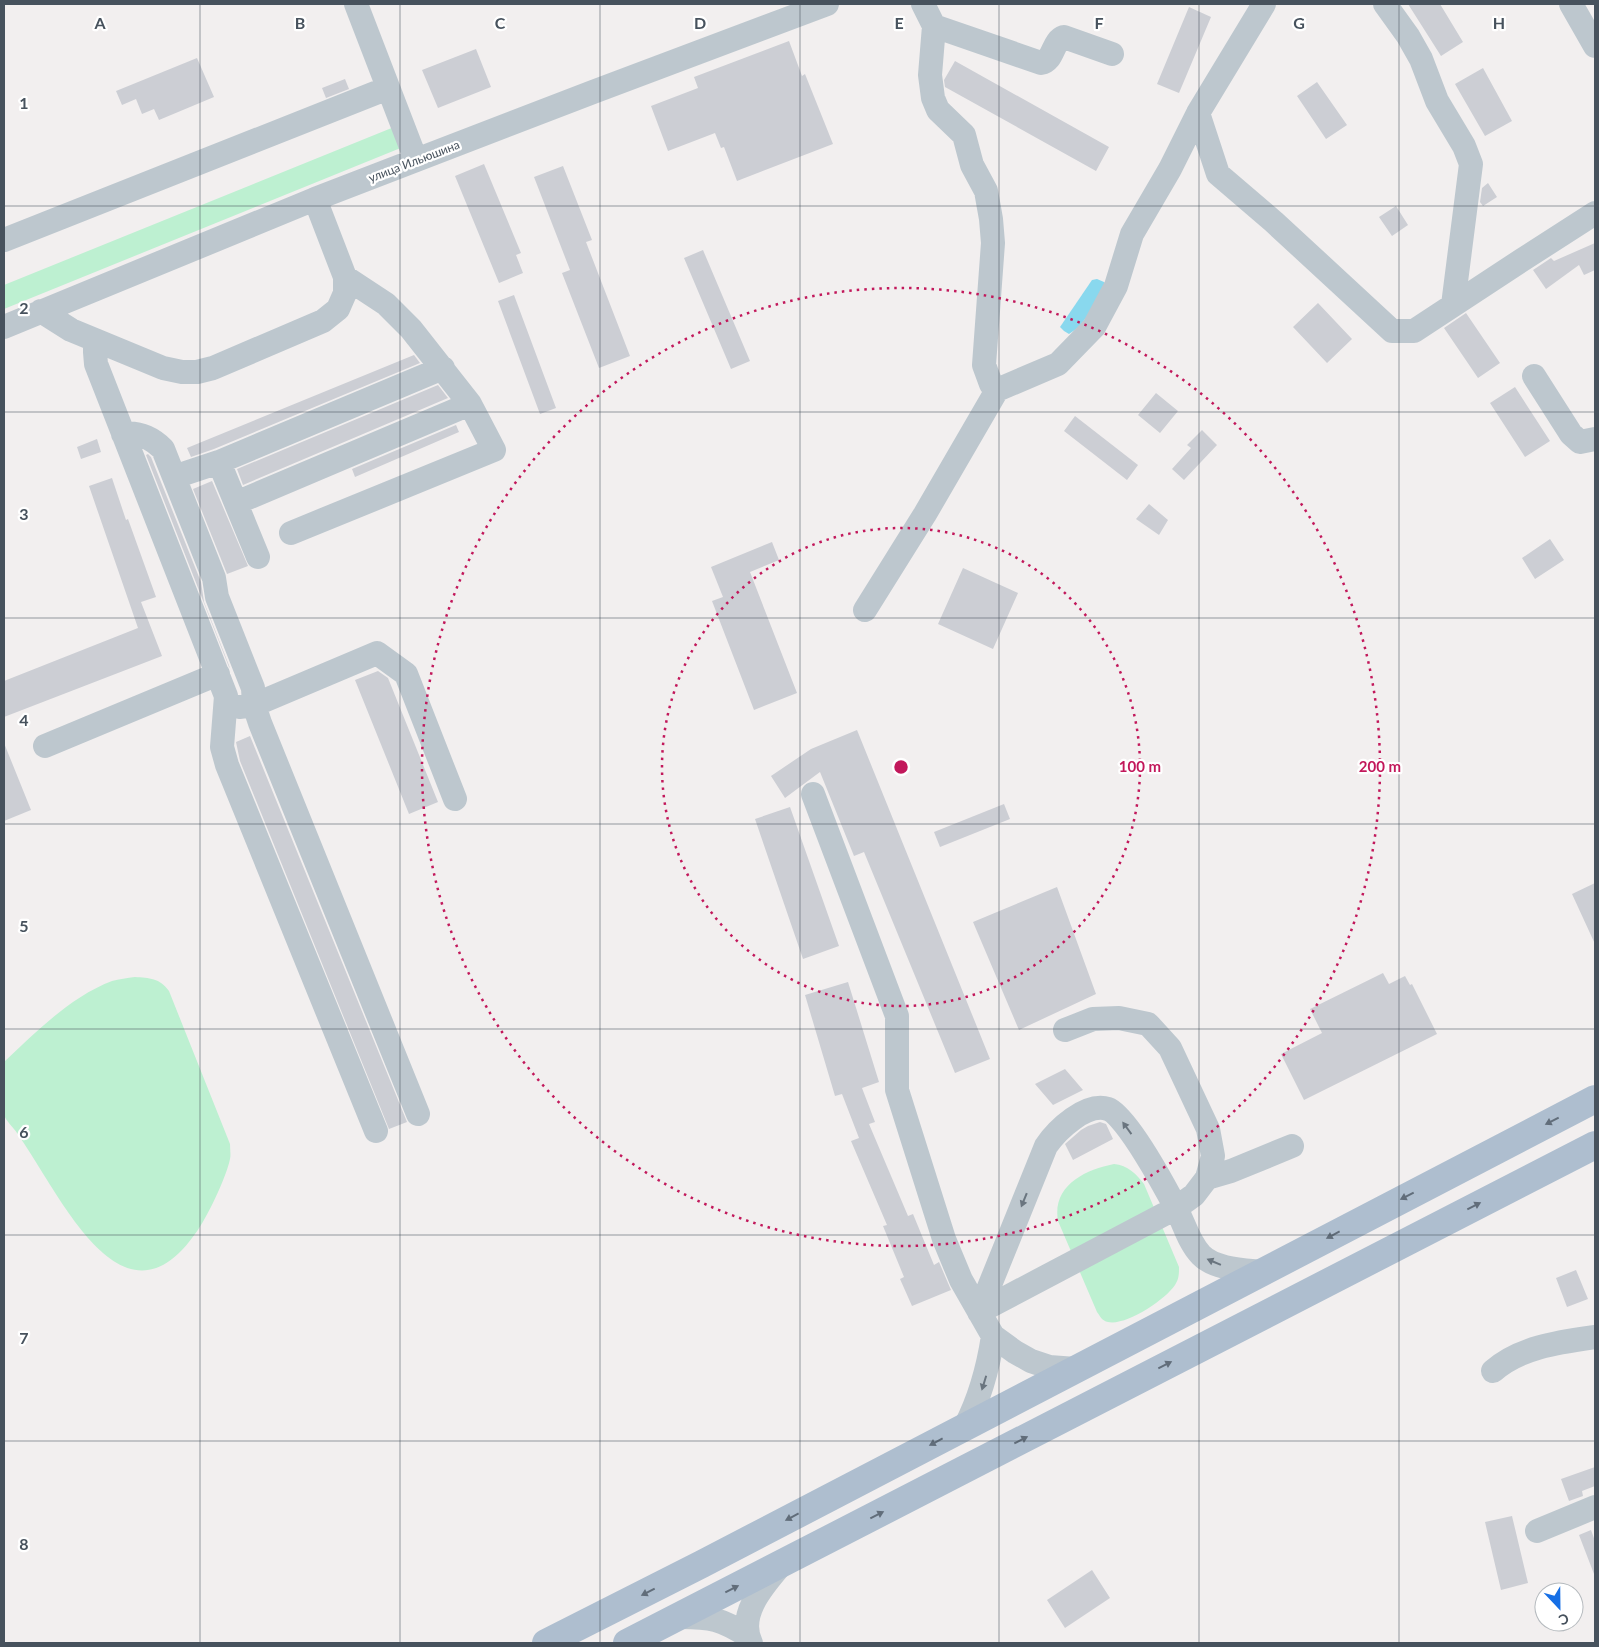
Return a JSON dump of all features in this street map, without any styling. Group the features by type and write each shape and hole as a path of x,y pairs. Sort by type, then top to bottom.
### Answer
{"main road":[{"path":"546,1643 702,1564 1595,1099"},
{"path":"627,1643 1595,1144"}],"street":[{"path":"356,4 416,160"},
{"name":"улица Ильюшина","path":"4,327 416,160 827,4"},
{"path":"923,4 934,26 930,75 933,98 938,110 964,135 972,165 986,191 993,243 984,365 991,384 997,390"},
{"path":"865,610 926,514 997,390 1058,364 1094,327 1116,286 1132,234 1170,169 1198,113 1264,4"},
{"path":"1385,4 1408,36 1420,59 1436,101 1464,146 1471,164 1452,305"},
{"path":"1571,4 1595,46"},
{"path":"934,26 1041,63 1048,60 1058,41 1064,37 1112,54"},
{"path":"4,240 388,88"},
{"path":"1198,113 1218,174 1274,222 1392,330 1414,331 1595,213"},
{"path":"41,312 72,330 163,368 182,372 197,372 212,368 323,321 338,309 345,293 346,277 315,200"},
{"path":"291,533 494,450 470,404 411,329 386,304 346,277"},
{"path":"95,340 96,364 226,696 222,747 227,766 376,1131"},
{"path":"174,477 219,462 443,368"},
{"path":"1534,376 1571,434 1580,442 1595,439"},
{"path":"236,503 470,404"},
{"path":"123,434 139,434 156,442 163,449 214,578 217,597 253,688 257,714 418,1114"},
{"path":"219,462 258,557"},
{"path":"223,738 257,714 376,653 406,674 455,799"},
{"path":"45,746 218,674"},
{"path":"225,708 257,714"},
{"path":"813,794 897,1016 897,1090 944,1239 961,1280 993,1336 1031,1361 1049,1367 1076,1369"},
{"path":"979,1312 1176,1208 1194,1195 1207,1178 1213,1156 1208,1129 1170,1048 1148,1024 1119,1018 1093,1018 1065,1030"},
{"path":"979,1312 1046,1146 1054,1134 1067,1122 1097,1109 1106,1108 1113,1112 1124,1124 1176,1208 1192,1242 1201,1256 1226,1267 1262,1272"},
{"path":"1207,1178 1231,1171 1292,1146"},
{"path":"965,1427 981,1392 988,1367 993,1336"},
{"path":"1493,1371 1502,1363 1530,1351 1595,1337"},
{"path":"1537,1531 1595,1507"},
{"path":"749,1640 748,1616 758,1591 781,1564"},
{"path":"680,1616 707,1617 730,1624 749,1640"}],"green space":[{"path":"399,125 408,145 4,309 4,285"},
{"path":"135,977 150,978 158,981 169,991 230,1144 230,1159 218,1193 209,1211 201,1225 177,1255 155,1268 133,1269 112,1260 93,1243 74,1221 5,1117 3,1098 4,1062 28,1039 54,1016 82,996 112,981"},
{"path":"1114,1164 1128,1168 1144,1184 1179,1267 1176,1283 1163,1298 1144,1311 1125,1320 1108,1322 1104,1321 1097,1312 1058,1221 1057,1209 1065,1189 1073,1182 1082,1175"}],"water":[{"path":"1097,279 1104,282 1107,290 1079,327 1069,334 1060,327 1092,280"}],"building":[{"path":"1408,4 1440,4 1463,42 1441,56"},
{"path":"1189,7 1211,17 1179,93 1157,84"},
{"path":"789,41 802,76 805,74 833,144 737,181 724,147 721,148 715,133 668,151 651,106 698,88 694,77"},
{"path":"476,49 491,87 438,108 422,70"},
{"path":"197,58 214,97 159,120 154,109 142,114 136,99 122,105 116,91"},
{"path":"955,61 1109,147 1096,171 945,87 944,80"},
{"path":"1483,68 1512,121 1485,136 1455,84"},
{"path":"345,79 349,89 326,98 322,88"},
{"path":"1317,82 1347,125 1326,139 1297,96"},
{"path":"484,164 521,253 516,255 523,273 499,283 455,176"},
{"path":"563,166 592,240 586,242 630,356 599,368 562,273 570,270 534,177"},
{"path":"1488,183 1497,197 1483,206 1480,202 1482,188"},
{"path":"1396,206 1408,225 1392,236 1379,217"},
{"path":"1595,243 1595,270 1584,275 1579,265 1546,289 1533,270 1551,258 1554,261"},
{"path":"703,250 750,361 731,369 684,258"},
{"path":"514,295 556,408 540,414 498,301"},
{"path":"1318,303 1352,339 1327,363 1293,327"},
{"path":"1466,313 1500,363 1478,378 1444,328"},
{"path":"414,355 420,363 214,449 191,457 187,448"},
{"path":"438,385 448,398 243,485 237,469"},
{"path":"1515,387 1550,441 1525,457 1490,403"},
{"path":"1156,393 1178,411 1160,433 1138,415"},
{"path":"1075,416 1138,465 1127,480 1064,431"},
{"path":"456,425 459,432 355,477 352,469"},
{"path":"1202,430 1217,445 1184,480 1172,469 1191,448 1187,445"},
{"path":"97,439 101,452 81,459 77,447"},
{"path":"148,454 151,457 201,582 204,602 230,668 146,455"},
{"path":"112,478 156,597 141,602 162,656 4,717 4,681 138,628 89,486"},
{"path":"212,481 248,566 227,574 193,489"},
{"path":"1149,504 1168,520 1159,535 1136,519"},
{"path":"1550,539 1564,560 1535,579 1522,558"},
{"path":"772,542 779,560 750,572 797,693 754,710 712,601 723,597 711,567"},
{"path":"963,568 1018,593 993,649 938,624"},
{"path":"378,671 388,678 438,802 409,814 355,680"},
{"path":"857,730 990,1059 955,1073 864,852 854,856 820,772 785,798 771,776 811,749"},
{"path":"250,736 407,1122 389,1129 240,761 236,742"},
{"path":"4,743 31,810 4,821"},
{"path":"1004,804 1010,819 940,847 934,832"},
{"path":"790,807 839,946 803,959 755,819"},
{"path":"1595,883 1595,944 1572,894"},
{"path":"1057,887 1096,994 1019,1030 973,922"},
{"path":"1383,973 1389,984 1405,976 1410,985 1412,984 1437,1034 1304,1100 1281,1054 1322,1033 1310,1009"},
{"path":"848,982 879,1082 862,1088 875,1122 869,1124 908,1216 913,1214 934,1265 939,1262 951,1290 912,1306 900,1279 904,1277 883,1226 887,1225 851,1141 859,1138 842,1094 835,1096 805,995"},
{"path":"1065,1069 1083,1090 1053,1105 1035,1084"},
{"path":"1100,1122 1106,1124 1113,1139 1073,1160 1065,1144 1081,1130"},
{"path":"1576,1270 1588,1299 1567,1307 1556,1278"},
{"path":"1595,1467 1595,1486 1582,1491 1583,1496 1569,1501 1561,1479"},
{"path":"1512,1516 1528,1583 1501,1590 1485,1522"},
{"path":"1591,1530 1595,1541 1594,1574 1579,1535"},
{"path":"1092,1570 1110,1598 1065,1628 1047,1600"}]}
